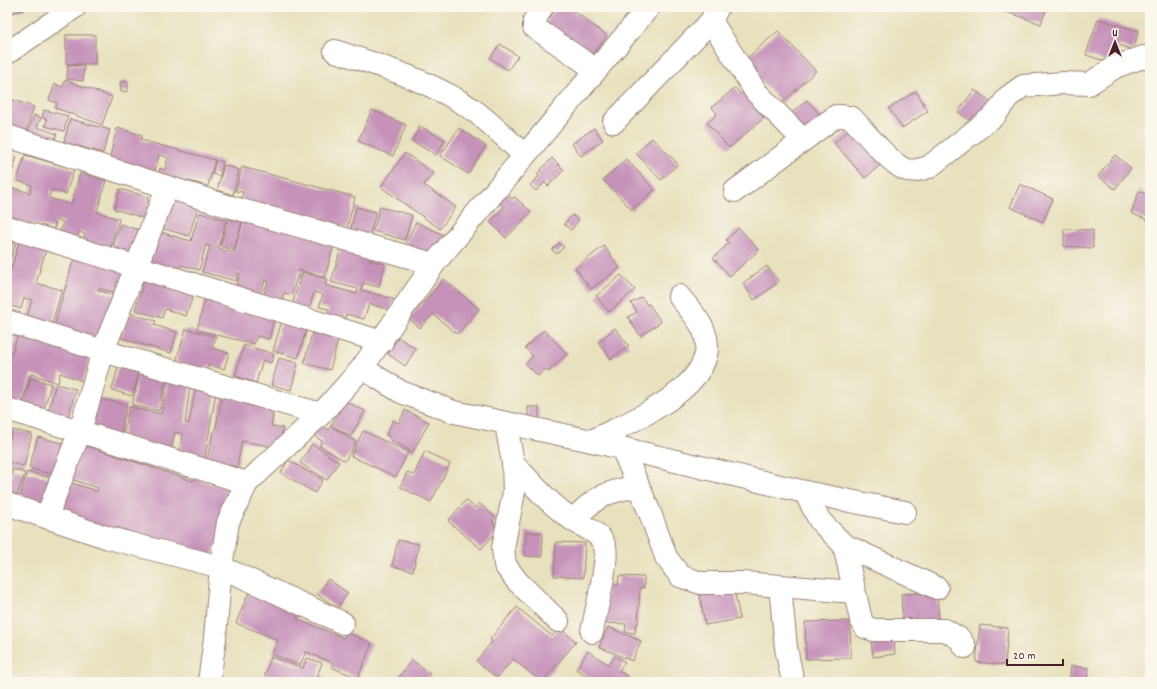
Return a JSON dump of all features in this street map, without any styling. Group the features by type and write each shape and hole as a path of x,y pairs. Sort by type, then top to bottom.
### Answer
{"street":[{"path":"7,53 44,16 75,7"},
{"path":"542,7 534,21 534,27 596,70"},
{"path":"209,682 215,638 220,567 228,522 247,482 321,414 362,368 382,342 434,264 649,7"},
{"path":"614,122 714,14 756,92 803,140"},
{"path":"335,51 377,65 447,94 477,113 524,155"},
{"path":"735,192 836,116 852,118 897,165 907,171 920,170 929,166 979,129 995,115 1008,97 1023,86 1064,83 1089,84 1116,67 1143,57 1150,60"},
{"path":"7,136 167,188 434,264"},
{"path":"47,516 80,431 103,351 167,188"},
{"path":"7,227 382,342"},
{"path":"592,441 659,406 684,388 701,368 705,356 704,330 679,296"},
{"path":"7,321 103,351 321,414"},
{"path":"362,368 401,392 454,412 592,441 805,492 905,512"},
{"path":"7,409 247,482"},
{"path":"506,424 513,463 514,492 503,548 505,565 516,581 558,621"},
{"path":"622,448 658,533 666,557 680,576 701,583 743,583 854,592"},
{"path":"513,463 554,506 573,520 600,536 605,548 604,564 592,632"},
{"path":"573,520 600,496 617,490 638,486"},
{"path":"805,492 820,521 844,545 938,588"},
{"path":"7,504 47,516 109,538 220,567 343,623"},
{"path":"844,545 861,620 865,627 874,630 945,630 960,639 965,647"},
{"path":"780,586 786,648 793,682"}],"building":[{"path":"7,7 24,7 24,10 7,14"},
{"path":"558,7 569,7 607,36 589,59 544,25"},
{"path":"1006,7 1047,7 1041,24 1005,11"},
{"path":"1098,19 1139,31 1133,50 1119,45 1114,64 1086,55"},
{"path":"778,31 816,71 782,103 756,75 759,72 746,59"},
{"path":"66,35 95,35 95,64 66,64"},
{"path":"500,44 518,56 508,70 490,58"},
{"path":"68,65 84,66 83,81 67,79"},
{"path":"65,80 112,97 102,125 55,108 57,103 49,100 55,84 63,87"},
{"path":"128,81 128,91 121,92 120,82"},
{"path":"735,88 741,94 743,93 764,118 729,148 707,123 717,114 712,107"},
{"path":"974,90 995,104 979,127 958,112"},
{"path":"916,91 928,111 902,128 889,108"},
{"path":"7,98 34,107 26,132 7,125"},
{"path":"807,100 823,118 805,133 789,115"},
{"path":"44,110 68,116 64,131 45,126 47,119 42,118"},
{"path":"372,110 406,125 393,156 358,141"},
{"path":"34,115 41,118 37,127 57,134 52,147 26,138"},
{"path":"70,119 110,130 103,153 64,142"},
{"path":"855,125 885,161 865,178 834,143"},
{"path":"420,126 445,140 436,155 412,141"},
{"path":"117,128 142,135 141,140 215,160 208,186 185,180 183,186 157,179 160,168 165,170 168,157 159,155 154,174 108,165"},
{"path":"459,128 486,146 468,174 440,156"},
{"path":"594,128 603,140 581,156 572,144"},
{"path":"652,138 678,164 661,180 636,153"},
{"path":"405,153 433,173 424,185 456,207 440,229 381,187"},
{"path":"7,154 17,157 8,184 7,183"},
{"path":"25,155 74,169 66,194 51,190 49,198 71,205 80,173 106,181 97,212 119,219 110,250 83,242 85,234 79,232 76,242 58,237 63,222 56,220 54,229 32,223 31,228 7,221 7,207 13,188 30,193 32,185 17,181"},
{"path":"1115,155 1131,168 1115,189 1098,176"},
{"path":"552,158 564,170 548,186 545,182 536,191 530,185 539,176 537,174"},
{"path":"626,159 655,190 632,210 603,180"},
{"path":"216,160 223,162 220,176 212,174"},
{"path":"224,165 239,170 233,195 217,190"},
{"path":"242,167 355,197 347,228 320,220 319,226 286,217 287,211 267,206 266,208 241,201 243,192 236,191"},
{"path":"1020,184 1053,199 1043,222 1010,207"},
{"path":"120,189 148,197 147,203 154,205 150,220 114,209"},
{"path":"1139,191 1150,196 1150,221 1131,213"},
{"path":"506,192 512,199 515,197 531,212 506,238 490,222 504,207 497,201"},
{"path":"170,195 199,203 189,236 161,228"},
{"path":"356,207 376,212 369,238 350,232"},
{"path":"380,207 412,215 405,240 373,231"},
{"path":"199,213 226,220 218,248 234,253 244,217 334,244 325,277 299,270 292,295 284,293 281,303 263,298 268,281 265,280 260,297 235,290 240,273 238,273 236,281 202,272 210,246 206,245 199,270 181,265 179,272 147,264 156,231 191,241"},
{"path":"572,215 579,220 571,230 564,224"},
{"path":"228,219 242,222 234,250 220,246"},
{"path":"416,222 446,236 432,264 403,249"},
{"path":"120,224 139,230 132,253 113,247"},
{"path":"739,228 759,250 730,276 713,258 729,243 726,240"},
{"path":"1064,229 1093,230 1093,248 1064,246"},
{"path":"20,239 47,246 36,283 62,290 51,327 26,320 32,300 24,298 21,309 7,305 7,283"},
{"path":"7,240 16,243 7,268"},
{"path":"559,243 564,247 557,254 552,250"},
{"path":"604,246 620,268 591,289 575,268"},
{"path":"341,248 371,256 369,260 385,264 379,287 363,283 361,290 394,299 391,310 369,304 364,319 346,314 344,322 326,317 329,309 319,307 323,295 314,292 309,310 292,305 302,272 327,279 325,285 357,294 358,289 331,282"},
{"path":"75,254 130,275 124,295 99,288 98,290 121,297 101,341 54,327"},
{"path":"767,266 779,282 754,300 743,283"},
{"path":"621,275 635,290 609,312 596,296"},
{"path":"145,278 194,293 186,316 165,309 162,318 135,310"},
{"path":"444,279 479,309 457,334 433,314 420,328 409,319"},
{"path":"206,295 275,315 269,339 257,336 254,344 197,330"},
{"path":"642,297 647,305 649,304 661,322 640,336 628,317 637,312 631,303"},
{"path":"129,313 156,321 154,325 177,332 171,353 121,338"},
{"path":"283,317 308,324 298,358 273,351"},
{"path":"615,328 629,346 611,359 598,342"},
{"path":"186,329 216,337 212,348 229,353 224,369 208,365 206,371 176,362"},
{"path":"7,330 12,332 7,345"},
{"path":"313,330 339,337 330,370 304,363"},
{"path":"544,330 567,354 548,372 546,369 538,376 526,364 533,356 525,348"},
{"path":"19,331 90,358 83,381 60,373 58,383 31,374 19,411 7,407 7,368"},
{"path":"398,337 416,349 405,366 388,354"},
{"path":"244,345 274,354 271,363 263,360 256,383 235,376"},
{"path":"279,358 298,363 291,390 271,385"},
{"path":"118,367 139,374 132,396 112,390"},
{"path":"139,373 166,379 159,411 132,405"},
{"path":"31,378 51,384 43,413 22,407"},
{"path":"168,381 190,386 185,423 189,423 196,387 216,391 204,464 178,459 183,434 175,432 171,451 123,436 129,407 161,414"},
{"path":"56,384 76,389 66,425 46,419"},
{"path":"222,396 274,409 271,426 283,428 279,448 242,441 237,467 207,461"},
{"path":"95,397 127,405 120,436 86,432"},
{"path":"345,401 365,411 351,436 331,426"},
{"path":"528,407 539,407 539,418 528,418"},
{"path":"405,410 429,422 413,452 390,440 391,438 386,435 393,420 399,423"},
{"path":"320,424 329,430 331,426 356,442 345,461 319,446 322,441 313,435"},
{"path":"12,430 32,434 24,466 7,462 7,451"},
{"path":"363,431 408,452 396,477 351,456"},
{"path":"38,437 66,444 57,476 29,468"},
{"path":"78,443 193,481 194,478 234,491 212,558 116,527 114,532 57,514 68,482 97,491 98,488 67,478"},
{"path":"312,444 339,462 327,480 300,463"},
{"path":"425,451 450,464 431,502 400,487 407,472 414,475"},
{"path":"288,460 323,480 315,493 281,473"},
{"path":"7,467 11,468 7,479"},
{"path":"13,469 25,473 17,497 7,493"},
{"path":"27,472 51,478 45,504 20,497"},
{"path":"466,500 475,508 479,503 496,518 492,522 499,529 481,549 448,521"},
{"path":"526,532 543,533 542,557 525,556"},
{"path":"398,540 419,544 413,571 392,566"},
{"path":"556,542 585,543 583,578 554,576"},
{"path":"619,576 644,577 644,588 640,588 638,624 636,624 635,633 625,632 626,624 605,623 607,585 618,585"},
{"path":"328,579 348,593 337,608 317,594"},
{"path":"733,584 740,619 705,625 699,590"},
{"path":"252,585 303,606 297,619 344,638 346,632 372,643 358,678 331,667 333,663 306,652 300,665 272,654 278,640 236,623"},
{"path":"937,592 939,622 903,625 901,594"},
{"path":"517,607 552,636 560,628 576,642 542,682 513,659 497,678 476,661 492,642 490,639"},
{"path":"850,621 851,658 806,659 805,622"},
{"path":"980,625 1008,628 1005,665 976,662"},
{"path":"608,627 641,641 632,661 599,647"},
{"path":"894,638 895,654 873,657 871,641"},
{"path":"588,651 609,665 615,656 625,662 619,671 629,677 626,682 597,682 576,669"},
{"path":"271,657 303,668 307,658 322,663 317,676 328,680 327,682 274,682 264,678"},
{"path":"412,660 430,674 424,682 401,682 397,679"},
{"path":"1071,666 1088,668 1087,682 1069,682"},
{"path":"350,677 366,682 349,682"},
{"path":"575,677 582,682 571,682"}]}
